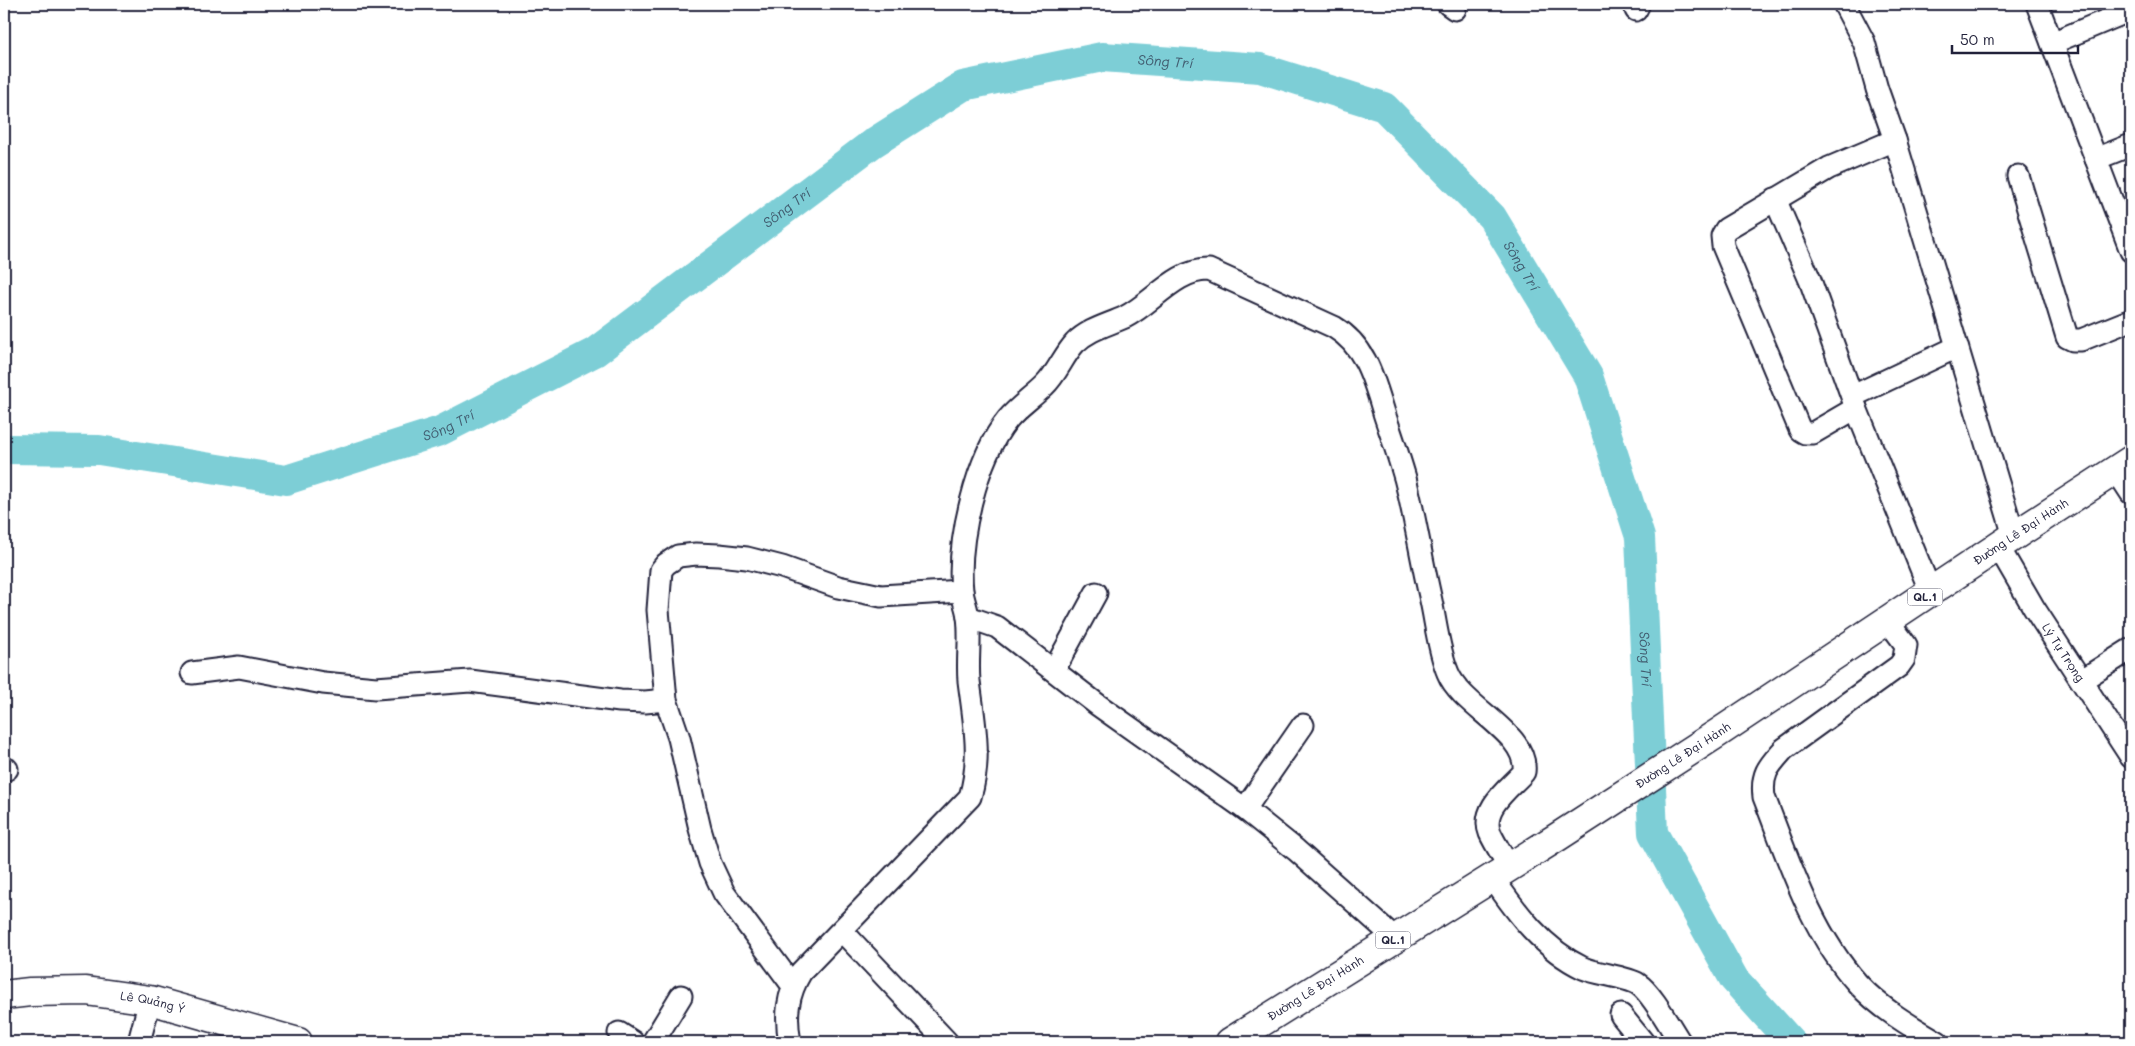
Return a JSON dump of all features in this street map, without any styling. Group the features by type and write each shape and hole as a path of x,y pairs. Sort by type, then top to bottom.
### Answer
{"main road":[{"name":"Đường Lê Đại Hành","path":"1230,1042 1556,838 2124,465"},
{"name":"Lê Quảng Ý","path":"4,995 30,992 86,991 150,1000 298,1042"}],"street":[{"name":"Lý Tự Trọng","path":"1844,4 1864,42 1877,89 1895,140 1956,347 2006,541 2034,608 2131,757"},
{"path":"2036,4 2131,251"},
{"path":"2052,43 2131,10"},
{"path":"1895,140 1829,168 1775,198 1726,229 1722,236 1723,246 1800,430 1805,434 1813,433 1854,402 1956,347"},
{"path":"2096,159 2131,145"},
{"path":"2018,176 2067,337 2073,340 2081,340 2131,320"},
{"path":"1775,198 1810,280 1854,402 1931,593"},
{"path":"790,1042 787,1018 788,1001 793,986 801,972 970,797 976,778 977,748 968,672 968,617 962,590 962,552 970,508 982,466 991,447 1009,418 1047,383 1069,351 1085,335 1126,316 1197,269 1209,270 1334,327 1348,337 1362,352 1382,406 1404,476 1437,633 1448,675 1465,697 1492,720 1523,754 1524,772 1496,802 1488,821 1501,872 1521,919 1563,956 1583,968 1638,984 1655,1003 1680,1042"},
{"path":"2124,465 2131,493"},
{"path":"793,986 728,898 714,871 700,829 678,738 666,700 658,610 661,570 678,556 711,554 747,558 838,587 881,596 962,590"},
{"path":"1054,670 1096,594"},
{"path":"968,617 997,627 1098,705 1245,809 1296,850 1396,939"},
{"path":"1888,621 1906,646 1904,659 1899,666 1784,748 1769,766 1764,776 1763,789 1764,797 1800,889 1815,921 1835,954 1869,995 1912,1027 1938,1042"},
{"path":"2082,680 2131,649"},
{"path":"192,673 239,667 323,683 376,688 470,681 620,701 666,700"},
{"path":"1245,809 1303,725"},
{"path":"842,931 947,1042"},
{"path":"653,1042 681,996"},
{"path":"139,1042 150,1000"},
{"path":"1620,1014 1643,1042"}],"waterway":[{"name":"Sông Trí","path":"4,449 99,450 286,480 440,431 595,352 873,143 963,86 1102,57 1260,68 1384,107 1492,217 1588,376 1640,537 1653,833 1734,979 1791,1042"}]}
